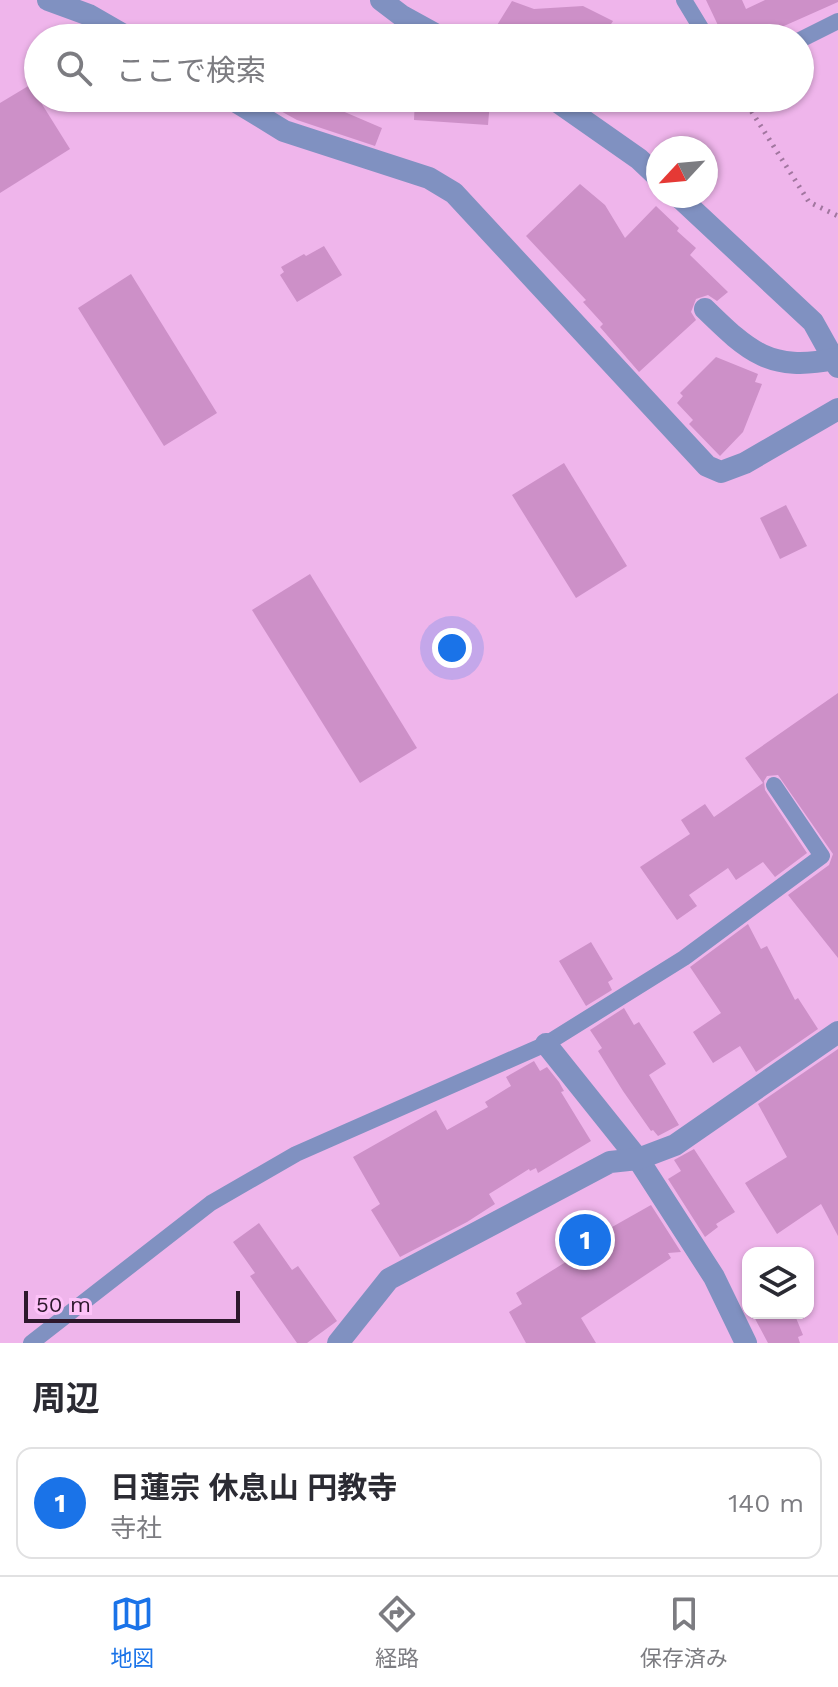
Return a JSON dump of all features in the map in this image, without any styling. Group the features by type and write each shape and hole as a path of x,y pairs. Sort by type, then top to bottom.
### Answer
{"street":[{"path":"48,0 105,24"},
{"path":"381,0 417,24"},
{"path":"253,112 284,131 429,178 454,193 707,466 721,472 745,463 838,409"},
{"path":"572,112 646,166"},
{"path":"691,208 813,322 836,363 806,364 758,355 733,337 705,309"},
{"path":"338,1343 389,1279 610,1162 638,1159 675,1145 838,1032"},
{"path":"546,1044 638,1159 714,1277 746,1343"}],"lane":[{"path":"684,0 699,24"},
{"path":"814,33 838,21"},
{"path":"31,1343 211,1203 296,1154 546,1044 684,958 822,856 774,785"}],"path":[{"path":"752,112 809,202 838,216"}],"building":[{"path":"706,0 742,0 746,9 765,0 838,0 788,24 717,24"},
{"path":"512,1 534,9 583,6 613,21 611,24 498,24"},
{"path":"24,89 24,112 47,112 70,149 0,193 0,103"},
{"path":"282,112 345,112 382,128 375,146 297,120"},
{"path":"414,112 489,112 488,125 414,120"},
{"path":"580,184 605,205 625,238 654,208 658,208 696,248 690,255 728,292 717,301 708,295 696,299 691,312 696,320 639,372 600,327 603,324 583,302 586,300 526,236"},
{"path":"324,246 342,275 297,302 280,275 284,272 281,267"},
{"path":"131,274 217,413 164,446 78,308"},
{"path":"716,357 758,374 755,382 762,384 743,432 720,456 689,424 693,420 677,403 683,396 680,393"},
{"path":"564,463 627,566 576,598 512,495"},
{"path":"786,505 807,546 780,559 760,518"},
{"path":"310,574 417,748 360,783 252,610"},
{"path":"838,693 838,958 788,895 829,865 833,854 778,775 767,776 765,790 807,853 775,877 763,862 736,880 728,868 689,895 697,906 677,920 640,867 690,834 681,820 705,804 714,817 763,783 745,758"},
{"path":"748,924 761,949 767,946 795,1000 798,998 818,1029 756,1072 740,1046 713,1063 693,1032 721,1013 690,967"},
{"path":"591,942 613,979 608,982 612,990 586,1006 559,961"},
{"path":"624,1008 634,1025 639,1022 666,1064 649,1075 679,1125 658,1136 651,1131 623,1091 598,1051 602,1048 590,1030"},
{"path":"838,1049 838,1236 821,1204 777,1234 745,1183 787,1157 758,1104"},
{"path":"534,1061 540,1071 547,1067 559,1082 564,1091 561,1092 591,1141 538,1173 536,1168 529,1169 489,1194 495,1204 400,1257 371,1210 380,1204 353,1157 436,1110 447,1130 488,1107 485,1102 511,1086 506,1077"},
{"path":"694,1149 735,1212 716,1224 718,1227 705,1237 668,1179 681,1171 674,1160"},
{"path":"651,1205 681,1252 668,1253 671,1258 581,1318 596,1343 526,1343 509,1312 522,1304 516,1293 585,1250 582,1244"},
{"path":"259,1223 292,1270 298,1266 337,1321 307,1343 297,1343 250,1276 255,1273 233,1242"},
{"path":"755,1319 796,1319 803,1335 798,1337 800,1343 768,1343"}],"place":[{"name":"日蓮宗 休息山 円教寺","path":"585,1240"}]}
